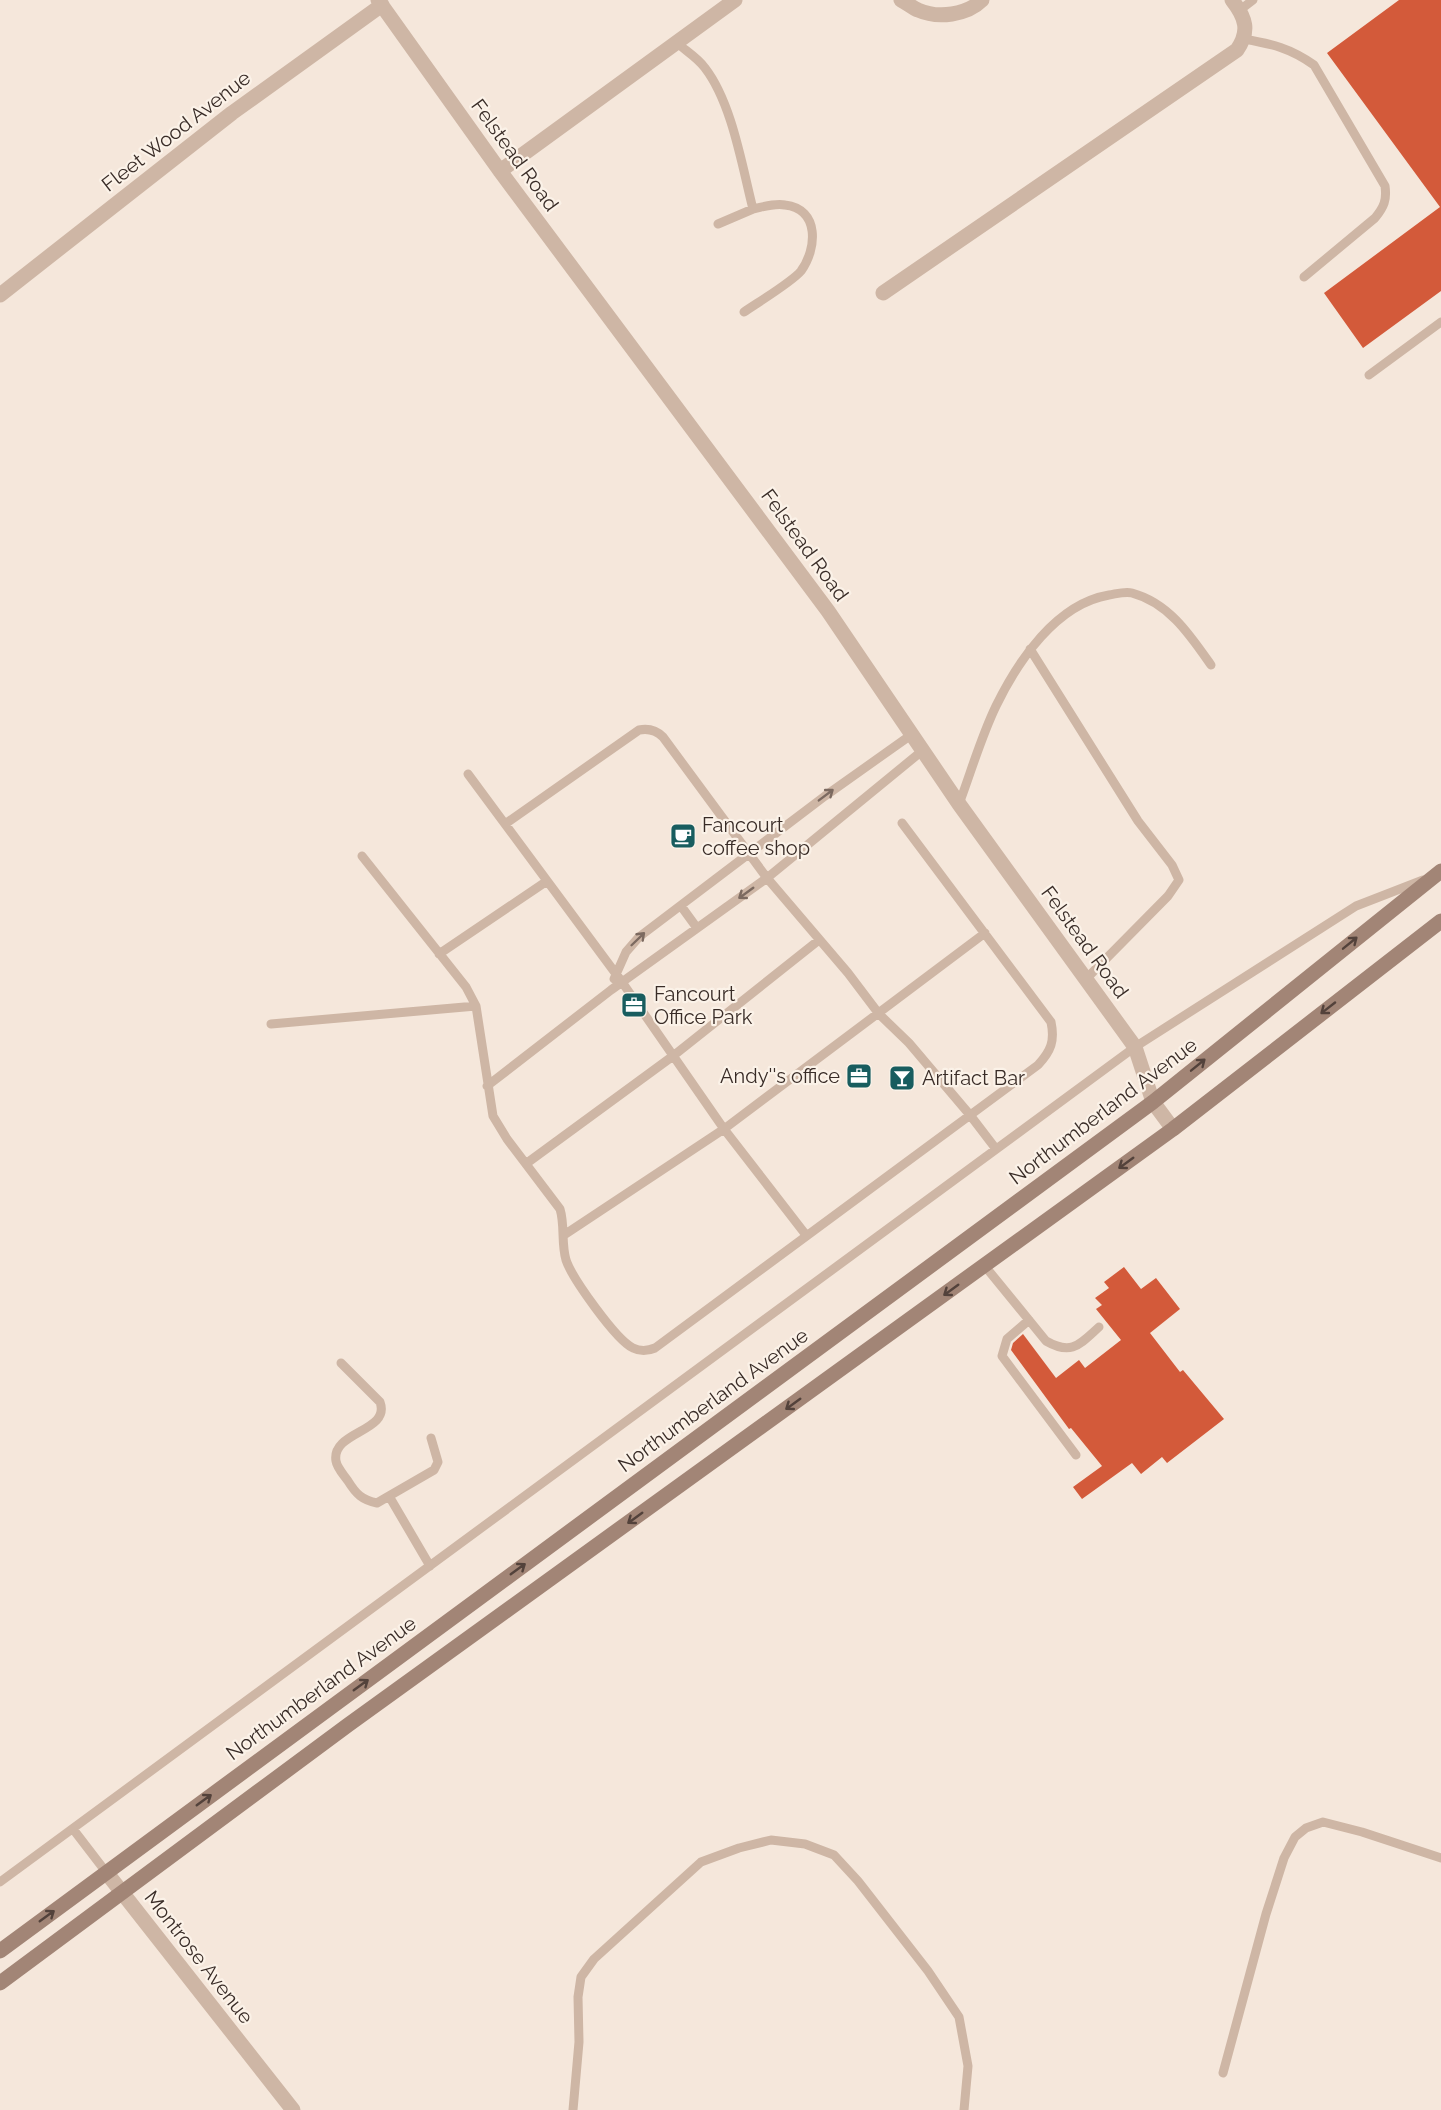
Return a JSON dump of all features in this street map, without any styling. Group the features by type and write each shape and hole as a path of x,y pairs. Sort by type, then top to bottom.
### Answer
{"main road":[{"name":"Northumberland Avenue","path":"0,1951 1153,1102 1438,873"},
{"path":"0,1983 348,1725 1173,1129 1441,921"}],"street":[{"path":"500,171 735,0"},
{"path":"902,0 920,11 948,15 974,9 982,0"},
{"name":"Felstead Road","path":"380,3 500,171 828,611 910,735 1136,1047 1153,1102 1173,1129"},
{"name":"Fleet Wood Avenue","path":"0,295 232,113 380,3"},
{"path":"883,293 1187,83 1226,59 1237,50 1244,39 1246,26 1236,5"},
{"name":"Montrose Avenue","path":"106,1872 293,2110"}],"lane":[{"path":"1236,5 1253,0"},
{"path":"1244,39 1282,47 1297,53 1314,65 1385,186 1387,198 1375,218 1304,276"},
{"path":"677,43 704,66 716,84 726,107 753,209"},
{"path":"718,224 753,209 785,205 798,209 809,220 814,231 807,261 799,273 744,312"},
{"path":"1369,375 1441,322"},
{"path":"959,804 996,706 1030,649 1054,624 1079,605 1104,596 1129,592 1148,599 1169,612 1192,638 1210,665"},
{"path":"1030,649 1138,821 1172,866 1179,880 1168,896 1086,979"},
{"path":"505,824 639,730 647,728 657,731 767,878 879,1014 909,1043 970,1114 996,1149"},
{"path":"487,1086 611,990 619,978 626,952 639,937 825,796 910,735"},
{"path":"619,978 697,928 767,878 922,751"},
{"path":"468,774 619,978 724,1129 807,1235"},
{"path":"362,856 466,987 476,1006 493,1116 560,1209 564,1221 565,1256 569,1269 596,1308 626,1343 635,1350 646,1351 655,1348 1038,1065 1047,1056 1053,1039 1051,1022 902,823"},
{"path":"0,1882 1136,1047 1356,906 1438,873"},
{"path":"439,954 547,881"},
{"path":"681,906 697,928"},
{"path":"564,1235 724,1129 984,933"},
{"path":"527,1163 673,1056 819,940"},
{"path":"271,1024 476,1006"},
{"path":"984,1265 1046,1341 1059,1348 1077,1346 1099,1327"},
{"path":"1029,1320 1007,1339 1002,1356 1076,1455"},
{"path":"342,1363 380,1402 382,1409 381,1416 342,1443 337,1451 335,1459 337,1465 357,1496 377,1503 434,1470 438,1462 431,1438"},
{"path":"389,1496 430,1566"},
{"path":"1223,2073 1266,1914 1284,1858 1295,1837 1306,1828 1323,1822 1362,1832 1441,1858"},
{"name":"Montrose Avenue","path":"73,1829 106,1872"},
{"path":"573,2110 579,2042 578,1997 581,1977 594,1959 701,1862 739,1848 771,1840 805,1844 834,1855 858,1881 928,1971 959,2017 968,2066 964,2110"}],"building":[{"path":"1399,0 1441,0 1441,291 1363,348 1324,293 1440,207 1327,53"},
{"path":"1124,1267 1141,1289 1156,1278 1180,1309 1150,1333 1180,1372 1183,1370 1224,1419 1167,1463 1162,1457 1141,1474 1132,1463 1082,1499 1073,1487 1102,1466 1071,1428 1069,1429 1011,1350 1013,1343 1023,1334 1056,1378 1079,1360 1085,1368 1121,1340 1096,1309 1102,1305 1095,1298 1109,1288 1104,1282"}],"place":[{"name":"Fancourt coffee shop","path":"683,836"},
{"name":"Fancourt Office Park","path":"634,1005"},
{"name":"Andy''s office","path":"859,1076"},
{"name":"Artifact Bar","path":"902,1078"}]}
